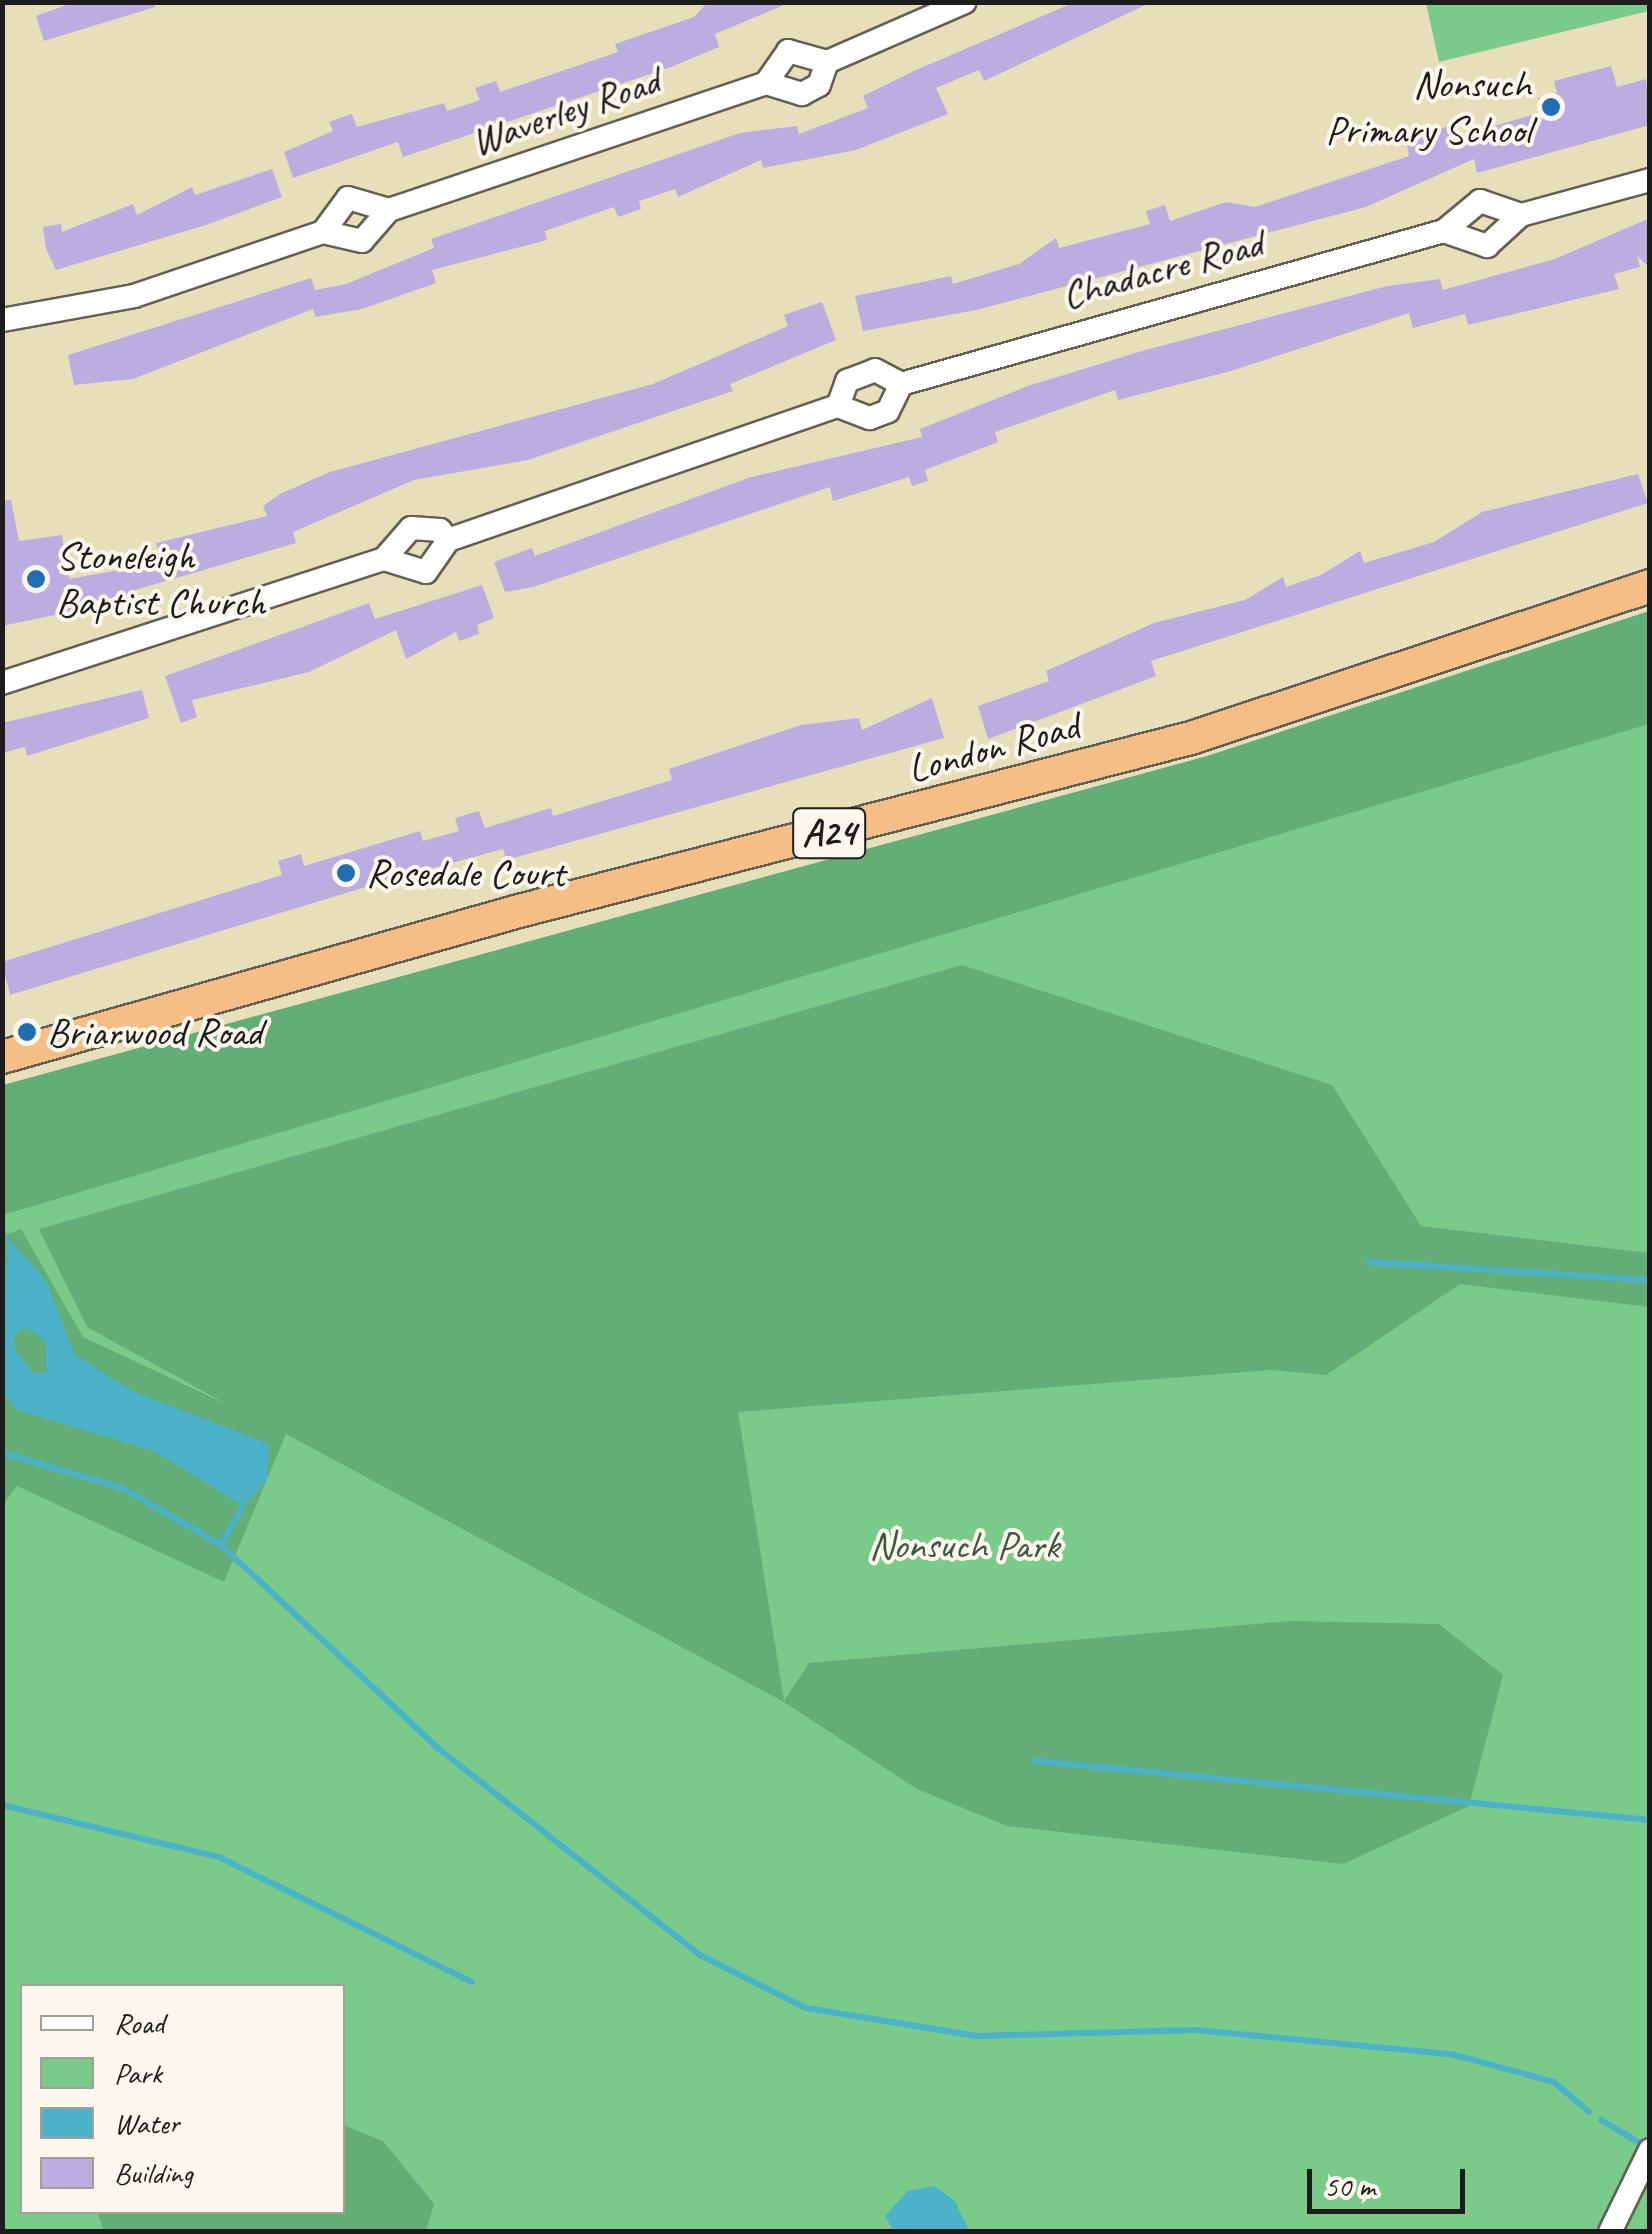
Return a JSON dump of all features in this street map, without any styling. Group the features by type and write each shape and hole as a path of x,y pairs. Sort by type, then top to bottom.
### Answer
{"highway":[{"name":"London Road","path":"2,1056 518,911 1191,738 1650,586"}],"street":[{"name":"Waverley Road","path":"766,83 788,51 827,62 965,2"},
{"name":"Waverley Road","path":"2,320 134,296 323,232 362,241 388,210 766,83 802,94 819,84 827,62"},
{"name":"Chadacre Road","path":"1444,231 1487,246 1521,215 1650,180"},
{"name":"Waverley Road","path":"323,232 348,198 388,210"},
{"name":"Chadacre Road","path":"838,406 847,381 875,370 901,384 1444,231 1480,201 1521,215"},
{"name":"Chadacre Road","path":"384,559 426,572 448,540 838,406 870,418 888,410 901,384"},
{"name":"Chadacre Road","path":"2,683 384,559 411,528 448,540"},
{"path":"1610,2232 1650,2150"}],"green space":[{"path":"1649,2 1649,11 1439,62 1426,3"},
{"path":"1649,611 1649,724 3,1215 3,1085 1207,756"},
{"name":"Nonsuch Park","path":"1649,634 1649,2231 3,2232 3,1111"},
{"path":"962,965 1332,1085 1421,1226 1649,1253 1649,1307 1460,1284 1326,1375 1271,1370 738,1412 784,1701 809,1663 1290,1621 1439,1624 1503,1675 1469,1806 1343,1864 1007,1826 917,1789 784,1702 286,1434 224,1582 17,1486 3,1505 3,1236 21,1229 83,1337 228,1405 87,1327 39,1229"},
{"path":"345,2126 383,2141 434,2204 426,2231 104,2231 98,2214 345,2214"}],"water":[{"path":"8,1238 46,1280 75,1355 132,1391 269,1444 267,1480 243,1506 154,1451 16,1410 2,1390","holes":["24,1327 45,1340 47,1372 35,1374 16,1352 13,1338"]},
{"path":"934,2186 955,2201 969,2231 894,2231 885,2216 908,2191"}],"building":[{"path":"75,2 154,2 155,7 44,41 36,16"},
{"path":"708,2 789,3 715,34 719,47 671,67 403,157 398,142 293,178 284,152 333,131 329,122 352,114 357,127 444,103 447,111 480,100 475,88 496,81 500,92 618,52 615,44 694,17"},
{"path":"1075,2 1152,2 984,81 979,70 936,88 948,114 856,150 763,168 761,160 678,197 675,189 639,201 641,209 618,217 614,207 545,231 547,240 432,270 436,283 362,309 315,317 313,309 133,379 74,385 68,355 311,278 315,290 346,284 434,248 431,239 740,133 797,126 799,134 868,108 863,96 916,70"},
{"path":"1611,66 1617,87 1646,79 1650,125 1477,173 1474,159 1366,207 976,310 863,331 855,296 951,276 953,284 1019,264 1056,238 1059,248 1150,224 1146,211 1165,205 1170,221 1226,202 1255,207 1409,156 1406,139 1449,126 1453,138 1542,112 1538,98 1557,93 1554,81"},
{"path":"272,169 282,197 206,225 56,270 46,249 43,227 61,224 62,232 133,204 137,215 192,187 195,195"},
{"path":"1650,218 1650,268 1637,256 1640,267 1614,274 1619,289 1468,325 1465,314 1413,328 1409,313 1231,371 1118,400 1115,390 995,432 998,442 925,470 928,481 912,486 909,477 833,501 830,487 533,587 505,592 494,562 532,548 535,556 751,477 922,437 920,429 1028,386 1142,351 1387,286 1440,279 1443,290 1555,259"},
{"path":"822,302 836,340 730,384 733,391 528,460 414,480 293,532 296,543 135,590 136,598 2,626 2,501 11,500 19,541 62,535 69,579 142,566 159,555 156,543 267,516 263,506 280,494 330,472 653,384 788,326 784,315"},
{"path":"1638,474 1648,503 1151,661 1156,676 988,739 978,706 1049,681 1046,671 1154,623 1245,600 1283,577 1286,587 1321,575 1360,551 1364,563 1434,542 1482,512"},
{"path":"482,585 494,618 477,625 479,634 459,641 456,632 406,659 396,630 309,672 192,700 197,717 181,723 165,676 369,603 375,619"},
{"path":"142,690 149,718 27,756 25,747 2,753 2,723"},
{"path":"932,698 944,738 506,860 503,849 389,880 10,995 2,962 282,875 278,861 301,854 304,866 420,831 423,841 459,831 455,818 479,811 485,828 551,808 553,816 672,780 669,769 801,725 859,718 862,730"}],"waterway":[{"path":"2,1221 4,1240"},
{"path":"1369,1262 1650,1280"},
{"path":"2,1453 122,1488 221,1545"},
{"path":"243,1506 221,1545 439,1749 700,1955 806,2008 977,2036 1195,2030 1451,2054 1554,2082 1589,2112"},
{"path":"1035,1761 1650,1820"},
{"path":"2,1805 219,1857 472,1982"},
{"path":"1601,2120 1643,2145"}],"place":[{"name":"Nonsuch Primary School","path":"1551,107"},
{"name":"Stoneleigh Baptist Church","path":"36,579"},
{"name":"Rosedale Court","path":"346,873"},
{"name":"Briarwood Road","path":"27,1032"}]}
